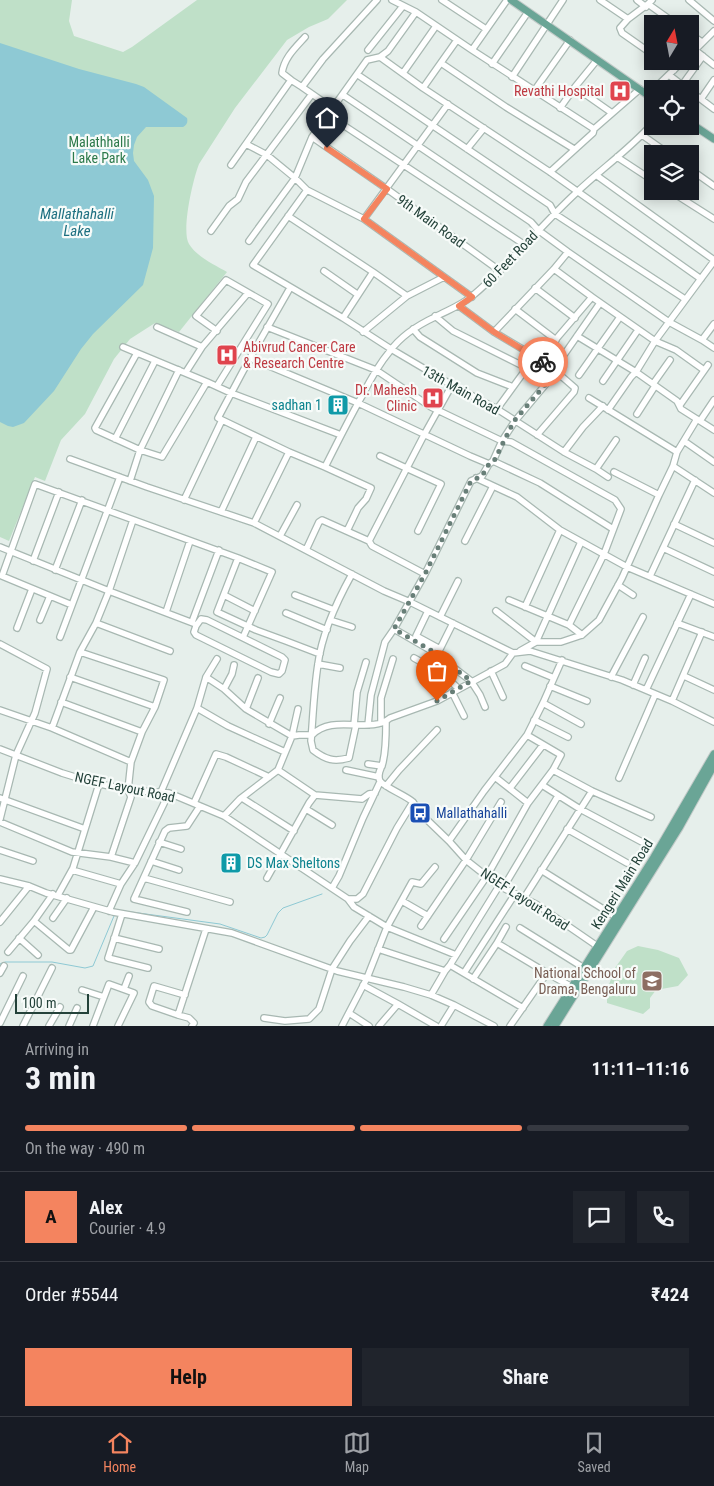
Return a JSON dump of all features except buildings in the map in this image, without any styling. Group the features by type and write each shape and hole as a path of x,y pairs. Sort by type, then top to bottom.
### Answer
{"main road":[{"path":"509,0 644,90"},
{"path":"699,129 714,139"},
{"name":"Kengeri Main Road","path":"555,1026 616,917 654,857 714,754"},
{"name":"Kengeri Main Road","path":"547,1026 678,828 714,765"}],"street":[{"path":"302,87 322,59 377,0"},
{"path":"392,0 416,12 492,64 594,129"},
{"path":"442,0 486,29"},
{"path":"472,50 509,0"},
{"path":"512,77 563,0"},
{"path":"600,0 628,20"},
{"path":"637,0 649,3 664,15"},
{"path":"690,0 714,21"},
{"path":"644,48 622,33 620,28 649,3"},
{"path":"368,50 403,6"},
{"path":"249,241 295,178 312,138 368,60 380,57 388,50 416,12"},
{"path":"492,64 528,12"},
{"path":"403,73 436,26"},
{"path":"699,45 714,31"},
{"path":"305,37 292,51 283,65 282,73 325,103 328,115 525,245"},
{"path":"423,88 458,40"},
{"path":"534,91 570,40"},
{"path":"699,55 714,65"},
{"path":"690,80 703,56"},
{"path":"380,57 423,88 550,172 700,279"},
{"path":"560,108 597,60"},
{"path":"441,63 506,107 574,149"},
{"path":"664,80 674,70"},
{"path":"358,74 550,204 555,214 685,299"},
{"path":"669,75 676,80"},
{"path":"231,165 291,80"},
{"path":"702,99 714,80"},
{"path":"575,88 612,113"},
{"path":"550,172 593,133 594,129 640,89"},
{"path":"211,231 228,206 238,199 246,182 312,94"},
{"path":"343,95 531,222 538,230 568,252 669,322 714,348"},
{"path":"699,97 714,109"},
{"path":"364,219 434,126 448,104"},
{"path":"467,148 484,128"},
{"path":"642,135 656,145"},
{"name":"60 Feet Road","path":"325,467 376,370 391,349 413,329 435,316 459,306 472,297 577,192 642,135"},
{"name":"9th Main Road","path":"312,138 387,189 500,271"},
{"path":"246,144 267,156 307,190 364,219 472,297"},
{"path":"617,157 644,175"},
{"path":"564,452 583,427 606,408 636,372 655,341 714,260 596,175"},
{"path":"699,175 714,186"},
{"path":"307,190 288,216 407,296"},
{"path":"684,200 714,219"},
{"name":"13th Main Road","path":"288,216 253,265 608,477"},
{"path":"494,332 568,252"},
{"path":"554,269 655,341 676,350 706,367 680,405"},
{"path":"324,271 357,294"},
{"path":"343,318 373,272"},
{"path":"363,332 407,296 444,277"},
{"path":"217,331 196,316 226,280 268,304 217,386"},
{"path":"290,288 218,418 371,488 366,499 358,508 347,531"},
{"path":"535,288 575,318"},
{"path":"186,372 202,347 248,293"},
{"path":"497,409 527,368 539,359 592,297"},
{"path":"368,724 371,695 385,642 425,574 471,481 482,476 514,421 556,372 559,362 600,303"},
{"path":"459,306 494,332 539,359 573,386 575,390 537,435"},
{"path":"515,309 556,340"},
{"path":"435,316 453,332 527,368"},
{"path":"579,375 620,317"},
{"path":"702,340 714,324"},
{"path":"157,327 202,347"},
{"path":"267,327 376,370 438,411 502,442 511,442 615,500 622,510 604,554 569,625"},
{"path":"413,329 420,337 476,373 513,387"},
{"path":"603,381 638,330"},
{"path":"577,336 636,372 677,401 681,409 714,430"},
{"path":"123,347 186,372 231,393 341,435"},
{"path":"136,353 95,428 140,450 162,457 208,382"},
{"path":"250,358 358,403 424,435 540,483 613,529"},
{"path":"637,414 670,360"},
{"path":"115,439 155,361"},
{"path":"130,481 140,450 178,370"},
{"path":"369,541 452,385"},
{"path":"589,398 677,452"},
{"path":"312,735 318,728 326,725 355,725 383,722 437,701 504,664 515,652 536,642 561,642 582,635 599,620 627,567 673,466 677,452 714,400"},
{"path":"184,500 222,420"},
{"path":"221,512 256,437"},
{"path":"596,469 616,440"},
{"path":"684,441 714,462"},
{"path":"254,523 289,452"},
{"path":"380,456 441,484 418,532"},
{"path":"70,459 120,478 254,523 384,591 515,652 530,651 611,677 656,694 714,722"},
{"path":"673,466 714,493"},
{"path":"614,472 659,495"},
{"path":"60,637 120,478"},
{"path":"476,478 518,497 560,530 627,567 714,604"},
{"path":"650,576 695,480"},
{"path":"72,605 1,576 35,484 219,550 272,572 244,635"},
{"path":"465,541 493,486"},
{"path":"33,561 59,492"},
{"path":"55,570 82,500"},
{"path":"280,536 297,505"},
{"path":"52,728 80,652 96,623 109,591 133,520"},
{"path":"306,550 320,520 322,520 369,541 372,546 425,574"},
{"path":"674,524 714,543"},
{"path":"525,606 560,530"},
{"path":"166,612 190,540"},
{"path":"536,642 582,542"},
{"path":"0,546 10,552 193,624"},
{"path":"663,548 714,571"},
{"path":"193,624 204,619 282,657 285,660 282,671 279,674 271,672 194,632 193,624 219,550"},
{"path":"238,558 217,612 247,626 320,654"},
{"path":"352,574 330,620 318,664 311,746 313,750 325,758 338,761 349,758 355,725 357,692 366,662"},
{"path":"440,617 458,581"},
{"path":"618,585 633,595"},
{"path":"17,628 32,589"},
{"path":"646,690 691,594"},
{"path":"224,595 255,611"},
{"path":"295,595 334,610"},
{"path":"40,620 50,596"},
{"path":"509,600 569,625 582,635"},
{"path":"428,611 416,636 440,649 453,623"},
{"path":"496,611 536,642"},
{"path":"286,613 327,630"},
{"path":"611,677 643,617"},
{"path":"330,620 352,627"},
{"path":"96,623 170,651"},
{"path":"677,623 714,637"},
{"path":"394,629 432,651 471,681 485,706"},
{"path":"672,701 702,632"},
{"path":"0,644 47,669 35,713 16,755 2,799 0,820 78,854 111,857 135,862"},
{"path":"80,652 164,680 156,707 142,732 131,762 128,790 131,797 111,857"},
{"path":"161,792 197,708 206,677 217,658"},
{"path":"414,658 441,673 458,688"},
{"path":"633,685 645,658"},
{"path":"332,888 339,876 380,779 386,738 381,698 393,659"},
{"path":"449,841 526,735 562,660"},
{"path":"318,664 340,668"},
{"path":"224,689 232,674 234,665"},
{"path":"525,666 554,678"},
{"path":"491,671 503,697"},
{"path":"684,676 714,690"},
{"path":"70,677 156,707"},
{"path":"206,677 224,689 246,710 269,724 292,736 299,734 312,735"},
{"path":"246,710 258,678"},
{"path":"550,686 587,701"},
{"path":"452,692 464,716"},
{"path":"619,778 656,694"},
{"path":"269,724 280,698"},
{"path":"61,702 142,732"},
{"path":"542,703 581,724"},
{"path":"197,708 228,726 285,752"},
{"path":"224,816 242,798 278,770 292,736 298,709"},
{"path":"0,710 52,728 131,762"},
{"path":"534,720 568,737"},
{"path":"386,786 398,770 437,730"},
{"path":"444,939 487,876 528,803 553,770 561,755 526,735"},
{"path":"510,788 544,745"},
{"name":"NGEF Layout Road","path":"0,749 62,773 100,784 128,790 169,793 224,816 348,899 354,907 387,927 456,955"},
{"path":"187,912 134,899 165,831 169,828 187,826 216,754 269,777"},
{"path":"368,764 382,766"},
{"path":"278,770 315,794 362,799 369,794 375,793"},
{"path":"346,770 380,779"},
{"path":"553,770 592,791 651,817"},
{"path":"495,778 528,803"},
{"name":"NGEF Layout Road","path":"380,779 386,786 407,796 420,813 466,860 501,887 536,904 600,948"},
{"path":"8,952 55,895 72,870 100,784"},
{"path":"542,785 580,810 642,842"},
{"path":"524,898 592,791"},
{"path":"148,968 108,958 114,938 115,913 121,884 135,862 169,793"},
{"path":"267,878 315,794"},
{"path":"431,995 558,796"},
{"path":"242,798 294,831"},
{"path":"2,799 85,829"},
{"path":"348,899 356,899 363,894 397,828 413,802"},
{"path":"421,926 466,860 501,802"},
{"path":"306,809 332,825"},
{"path":"567,829 627,863"},
{"path":"159,842 181,849"},
{"path":"0,850 33,861"},
{"path":"151,861 179,870"},
{"path":"342,1026 367,978 387,927 412,882 421,884 435,867"},
{"path":"72,870 121,884"},
{"path":"541,870 616,917"},
{"path":"144,878 230,902"},
{"path":"0,880 29,886 115,913 232,933 332,969 431,995 494,1026"},
{"path":"0,922 29,886"},
{"path":"464,973 515,894"},
{"path":"53,918 67,898"},
{"path":"402,901 428,916"},
{"path":"34,920 71,950 94,906"},
{"path":"264,1018 285,1021 309,1019 319,1009 332,969 369,916"},
{"path":"473,979 506,927"},
{"path":"520,928 584,968"},
{"path":"178,1015 206,929"},
{"path":"19,938 38,955"},
{"path":"114,938 159,948"},
{"path":"497,943 572,987"},
{"path":"378,950 445,971"},
{"path":"450,965 523,1008"},
{"path":"0,973 4,966"},
{"path":"23,1026 52,968"},
{"path":"510,1026 547,973"},
{"path":"0,1023 23,976"},
{"path":"124,989 129,976"},
{"path":"93,1026 109,984 134,994 118,1026"},
{"path":"363,985 436,1026"},
{"path":"184,995 154,986 149,1002 152,1006 189,1018 194,1023 192,1026"},
{"path":"82,990 104,997"},
{"path":"379,1026 398,1004"},
{"path":"442,1026 454,1005"},
{"path":"49,1026 60,1007"},
{"path":"68,1026 77,1008"},
{"path":"349,1013 369,1026"},
{"path":"297,1020 306,1026"}],"green space":[{"name":"Malathhalli Lake Park","path":"0,0 72,0 69,21 74,36 123,52 197,0 347,0 328,19 309,27 287,40 235,108 199,164 187,217 187,237 192,249 206,260 227,272 179,332 155,323 130,339 114,359 85,414 61,440 45,481 35,477 9,541 0,537"},
{"path":"638,946 658,950 679,958 688,975 678,986 656,990 650,998 650,1008 643,1014 607,1003 607,990 615,968 627,951"}],"water":[{"name":"Mallathahalli Lake","path":"0,43 79,69 144,87 187,118 186,124 183,127 146,127 137,137 134,145 134,161 148,180 154,196 153,248 143,285 93,334 54,391 24,423 13,427 0,422"}],"waterway":[{"path":"116,910 220,924 261,938 267,935 278,913 283,908 322,894"},
{"path":"0,964 5,962 52,962 85,968 93,966 114,916"}],"way so far":[{"path":"437,701 471,681 432,651 394,629 425,574 471,481 482,476 489,464 494,461 514,421 556,372 543,362"}],"place":[{"name":"Revathi Hospital","path":"620,91"},
{"name":"Abivrud Cancer Care & Research Centre","path":"227,355"},
{"name":"Dr. Mahesh Clinic","path":"433,398"},
{"name":"sadhan 1","path":"338,405"},
{"name":"Mallathahalli","path":"420,813"},
{"name":"DS Max Sheltons","path":"231,863"},
{"name":"National School of Drama, Bengaluru","path":"652,981"}],"route":[{"path":"327,148 387,189 364,219 472,297 459,306 494,332 543,362"}]}
